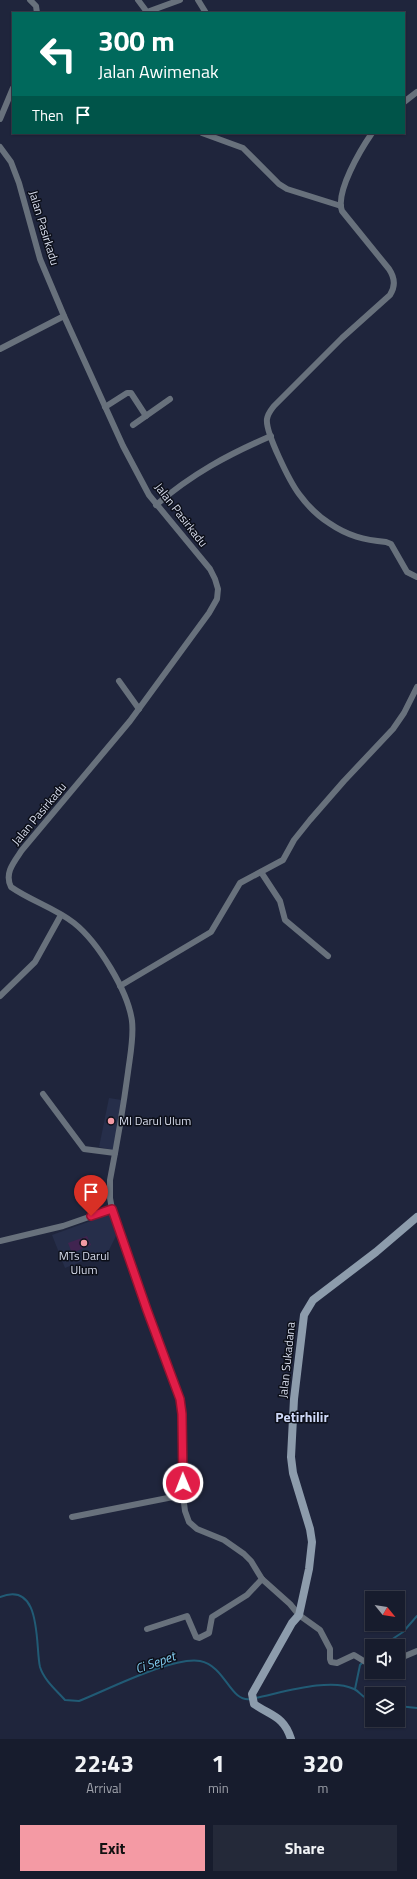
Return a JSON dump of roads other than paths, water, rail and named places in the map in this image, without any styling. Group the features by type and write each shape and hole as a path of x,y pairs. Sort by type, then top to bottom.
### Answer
{"main road":[{"name":"Jalan Sukadana","path":"291,1739 289,1731 282,1720 258,1706 252,1697 292,1623 298,1615 309,1569 312,1542 310,1529 293,1473 291,1457 294,1399 304,1315 313,1300 376,1252 417,1217"}],"street":[{"path":"30,0 36,6 37,12"},
{"path":"138,0 147,12"},
{"path":"150,12 180,0"},
{"path":"198,0 205,12"},
{"path":"0,119 12,90"},
{"path":"405,101 417,92"},
{"path":"205,134 243,148 279,184 287,189 340,206"},
{"path":"371,134 356,161 344,189 340,206 342,211 389,269 393,276 393,290 390,295 342,338 274,406 268,414 266,420 277,453 299,494 315,511 328,523 355,538 391,544 406,572 417,577"},
{"name":"Jalan Pasirkadu","path":"0,147 11,162 19,183 40,259 123,446 149,495 210,569 218,588 216,599 209,612 139,709 22,850 9,872 8,881 11,887 61,914 74,923 85,934 102,956 120,986 131,1016 132,1032 126,1091 109,1187 112,1209 180,1399 183,1429 183,1495 185,1511 189,1522 197,1529 224,1540 251,1560 262,1579 290,1604 298,1615 320,1630 330,1649 331,1662 337,1663 352,1655 365,1662"},
{"path":"0,349 64,316"},
{"path":"105,407 130,393 134,395 146,416"},
{"path":"133,425 170,399"},
{"path":"156,505 190,477 226,456 271,436"},
{"path":"119,681 139,709"},
{"path":"120,986 211,932 240,882 283,860 294,840 310,820 393,728 404,713 417,686"},
{"path":"261,872 280,901 285,920 328,956"},
{"path":"0,996 35,962 61,914"},
{"path":"43,1094 84,1149 115,1153"},
{"path":"0,1241 63,1226 112,1209"},
{"path":"72,1517 183,1495"},
{"path":"147,1629 187,1616 196,1637 199,1638 209,1633 212,1617 248,1594 262,1579"},
{"path":"405,1656 417,1651"}],"waterway":[{"name":"Ci Sepet","path":"0,1597 14,1594 24,1598 30,1606 34,1618 40,1667 47,1681 65,1700 79,1701 140,1675 188,1661 200,1661 209,1664 222,1676 232,1690 244,1699 251,1699"},
{"path":"392,1639 403,1632 417,1616"},
{"path":"355,1689 360,1665 365,1660"},
{"name":"Ci Sepet","path":"255,1698 319,1685 344,1686 356,1690 365,1697"},
{"name":"Ci Sepet","path":"405,1707 417,1708"}],"place":[{"name":"MI Darul Ulum","path":"111,1121"},
{"name":"MTs Darul Ulum","path":"84,1243"}],"district":[{"name":"Petirhilir","path":"302,1417"}]}
